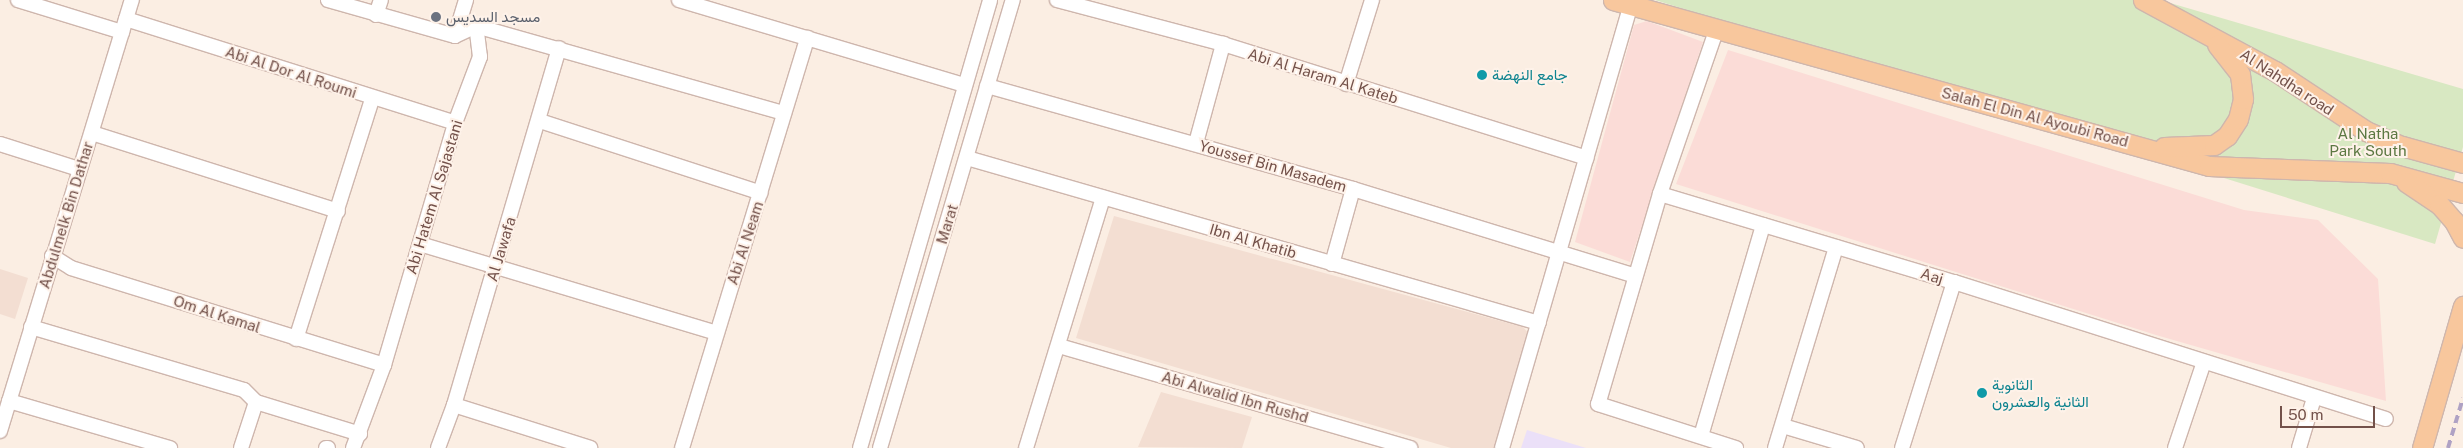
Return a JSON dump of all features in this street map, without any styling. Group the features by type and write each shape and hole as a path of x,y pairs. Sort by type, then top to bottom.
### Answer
{"main road":[{"name":"Salah El Din Al Ayoubi Road","path":"1613,0 1716,31 2145,146 2209,166 2390,173 2463,193"},
{"name":"Al Nahdha road","path":"2143,0 2205,31 2275,71 2366,131 2420,151 2463,163"},
{"path":"2145,146 2214,145 2227,136 2238,119 2244,91 2240,74 2205,31"},
{"path":"2420,151 2463,148"},
{"path":"2390,173 2440,204 2454,221 2463,238"},
{"path":"2422,448 2463,306"}],"street":[{"name":"Abi Al Dor Al Roumi","path":"18,0 124,25 455,123"},
{"name":"Abdulmelk Bin Dathar","path":"0,431 52,256 132,0"},
{"path":"328,0 455,36 476,26 784,113"},
{"path":"376,15 381,0"},
{"path":"455,36 466,0"},
{"path":"679,0 964,85"},
{"name":"Marat","path":"860,448 945,161 964,85 990,0"},
{"name":"Marat","path":"880,448 1013,0"},
{"name":"Abi Al Haram Al Kateb","path":"1057,0 1223,44 1346,84 1588,158"},
{"path":"1346,84 1372,0"},
{"path":"1502,448 1631,6"},
{"name":"Abi Hatem Al Sajastani","path":"353,448 360,434 384,365 455,123 480,57 476,26"},
{"path":"1716,31 1660,194 1598,404 1736,448"},
{"name":"Abi Al Neam","path":"682,448 716,333 762,193 807,38"},
{"path":"1196,143 1223,44"},
{"name":"Al Jawafa","path":"438,448 454,405 540,121 559,48"},
{"name":"Youssef Bin Masadem","path":"987,86 1196,143 1353,189 1635,276"},
{"path":"296,339 372,99"},
{"path":"540,121 762,193"},
{"path":"92,133 338,211"},
{"path":"0,144 79,169"},
{"name":"Ibn Al Khatib","path":"967,158 1539,323"},
{"path":"1332,264 1353,189"},
{"name":"Aaj","path":"1660,194 1954,282 2314,398 2386,419"},
{"path":"1026,448 1059,346 1103,198"},
{"path":"1701,436 1763,225"},
{"path":"420,244 716,333"},
{"path":"1775,448 1836,247"},
{"name":"Om Al Kamal","path":"52,256 71,268 384,365"},
{"path":"1902,448 1954,282"},
{"path":"32,327 244,390 256,402 360,434"},
{"name":"Abi Alwalid Ibn Rushd","path":"1059,346 1412,448"},
{"path":"2176,448 2204,362"},
{"path":"2299,448 2314,398"},
{"path":"9,401 170,448"},
{"path":"242,448 256,402"},
{"path":"454,405 590,448"},
{"path":"1783,426 1856,448"}],"shaded area":[{"path":"1647,21 1703,42 1630,262 1575,242 1634,25"},
{"path":"1728,50 2244,210 2318,220 2378,279 2386,401 2156,335 1676,184"},
{"path":"1114,216 1523,327 1530,335 1497,448 1451,448 1076,338"},
{"path":"0,269 28,278 15,319 0,314"},
{"path":"1161,392 1252,417 1242,448 1138,447"},
{"path":"1527,430 1586,448 1521,448"}],"green space":[{"name":"Al Natha Park South","path":"1655,0 2160,0 2463,89 2463,147 2435,244"}],"railway":[{"path":"2448,448 2463,398"}],"place":[{"name":"مسجد السديس","path":"436,17"},
{"name":"جامع النهضة","path":"1482,75"},
{"name":"الثانوية الثانية والعشرون","path":"1982,393"}]}
